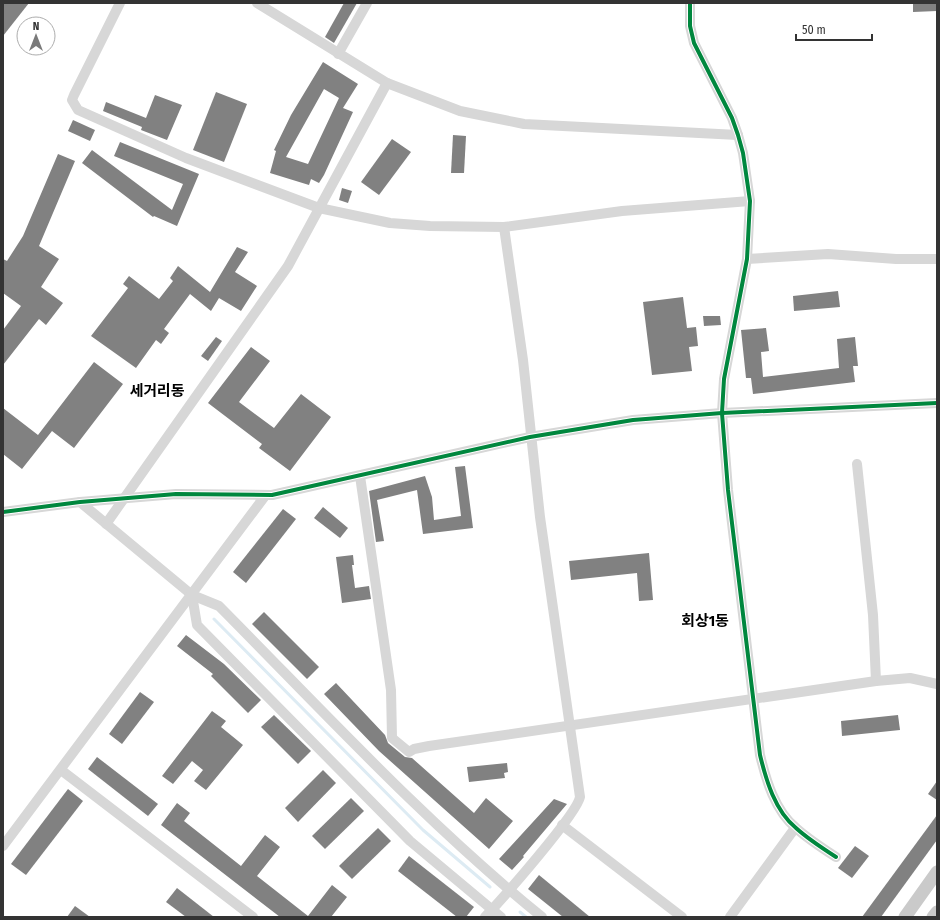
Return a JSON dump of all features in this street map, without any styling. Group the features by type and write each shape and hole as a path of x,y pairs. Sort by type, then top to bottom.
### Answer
{"main road":[{"path":"905,917 937,872"},
{"path":"933,917 937,912"}],"street":[{"path":"120,3 72,100 78,110 186,158 319,208 390,223 430,226 504,227 622,211 750,201"},
{"path":"257,3 387,83 460,111 509,122 738,135"},
{"path":"338,54 367,3"},
{"path":"690,3 690,26 694,43 732,118 743,152 750,201 747,259 724,379 722,413 728,490 764,769 777,802 795,828 836,858"},
{"path":"106,524 288,266 387,83"},
{"path":"489,913 562,825 579,803 580,797 571,724 540,517 530,437 523,360 504,227"},
{"path":"747,259 828,254 896,259 937,259"},
{"path":"3,512 80,502 204,493 266,496 530,437 633,420 722,413 937,402"},
{"path":"857,464 873,615 876,681"},
{"path":"360,476 390,690 392,738 409,752 414,749 429,746 571,724 876,681 910,678 937,684"},
{"path":"3,846 266,496"},
{"path":"80,502 192,595 219,606 399,788 506,892 542,917"},
{"path":"192,595 197,625 410,841 489,913 501,917"},
{"path":"61,770 253,917"},
{"path":"562,825 682,917"},
{"path":"730,917 795,828"}],"building":[{"path":"3,3 29,3 19,16 16,16 16,20 3,36"},
{"path":"344,3 357,3 334,43 325,37"},
{"path":"913,3 937,3 937,11 913,12"},
{"path":"323,62 358,84 343,108 353,112 319,183 311,179 309,185 270,173 276,151 274,150 291,115","holes":["324,89 339,98 308,164 286,157"]},
{"path":"216,92 247,104 224,162 193,150"},
{"path":"155,95 182,105 167,140 141,130 142,127 103,111 106,102 146,118"},
{"path":"73,120 95,130 90,141 68,131"},
{"path":"453,135 466,136 464,173 451,173"},
{"path":"392,139 411,152 379,195 361,182"},
{"path":"120,142 199,174 177,226 154,216 153,217 82,163 92,150 172,210 183,184 114,156"},
{"path":"58,154 75,161 39,246 59,259 41,287 63,303 46,325 39,319 3,365 3,330 21,306 3,293 3,259 7,261 23,236"},
{"path":"342,188 352,191 348,203 339,200"},
{"path":"237,247 248,252 235,272 257,286 241,311 219,298 211,311 190,294 164,329 169,333 161,344 156,340 136,368 91,336 128,288 123,284 129,276 159,299 173,281 170,278 178,266 210,292"},
{"path":"838,291 840,307 794,311 793,296"},
{"path":"683,297 687,328 696,327 698,346 689,347 692,371 652,375 643,302"},
{"path":"703,316 720,316 721,325 704,326"},
{"path":"766,328 769,351 761,352 763,377 839,368 837,339 855,337 858,366 853,366 855,382 753,394 751,378 746,378 741,330"},
{"path":"216,337 222,341 208,361 201,356"},
{"path":"251,347 270,361 239,402 274,428 301,394 331,417 290,471 259,448 262,444 208,403"},
{"path":"94,362 123,384 74,448 52,431 22,469 3,454 3,408 38,435"},
{"path":"465,466 473,528 423,534 417,490 377,500 384,541 376,542 369,491 425,476 432,497 434,520 461,516 455,467"},
{"path":"323,507 348,528 340,538 314,518"},
{"path":"283,509 296,519 246,583 233,572"},
{"path":"649,553 653,600 639,601 637,573 571,580 569,561"},
{"path":"353,555 354,565 352,565 355,588 369,586 371,599 342,603 336,557"},
{"path":"264,612 319,667 307,679 252,624"},
{"path":"186,635 224,664 261,700 248,713 211,676 213,674 177,646"},
{"path":"336,683 385,735 388,743 405,757 412,758 474,813 486,798 513,821 489,849 379,751 324,694"},
{"path":"140,692 154,702 122,744 109,734"},
{"path":"212,711 226,721 221,727 243,745 206,790 194,781 203,770 192,761 173,784 162,776"},
{"path":"274,715 311,751 298,764 261,727"},
{"path":"898,715 900,730 842,736 841,721"},
{"path":"97,757 158,804 148,816 88,769"},
{"path":"507,763 508,772 504,773 505,778 469,782 467,767"},
{"path":"323,770 336,783 298,822 285,808"},
{"path":"937,781 937,800 928,794"},
{"path":"68,789 83,801 26,875 11,864"},
{"path":"351,798 364,811 325,849 312,836"},
{"path":"554,799 567,804 512,870 499,859"},
{"path":"177,803 190,813 184,821 241,866 265,835 280,847 257,876 308,916 332,885 347,897 331,917 280,917 161,825"},
{"path":"937,815 937,840 881,917 862,917"},
{"path":"378,828 391,841 352,879 339,866"},
{"path":"855,846 869,856 852,878 838,868"},
{"path":"409,856 474,907 466,917 457,917 398,871"},
{"path":"539,875 590,917 563,917 528,889"},
{"path":"177,888 214,917 186,917 166,902"},
{"path":"75,906 90,917 67,917"}],"waterway":[{"path":"214,619 423,830 490,887"},
{"path":"520,912 526,917"}],"cycle path":[{"path":"690,3 690,26 694,43 732,118 743,153 750,201 747,259 724,379 722,413 728,490 760,755 768,785 782,813 801,832 836,857"},
{"path":"3,512 80,502 176,494 272,495 530,437 633,420 722,413 937,403"}],"district":[{"name":"세거리동","path":"157,391"},
{"name":"회상1동","path":"705,621"}]}
